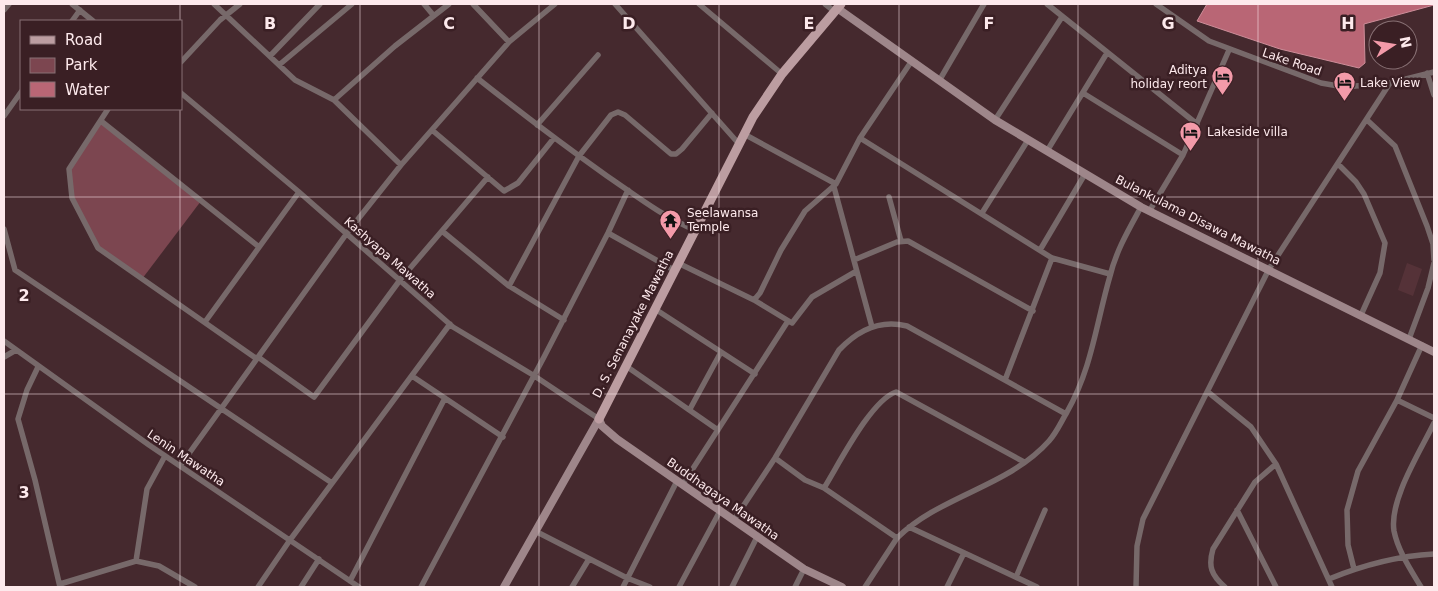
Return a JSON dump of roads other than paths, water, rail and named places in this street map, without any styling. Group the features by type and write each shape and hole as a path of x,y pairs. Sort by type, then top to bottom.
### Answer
{"main road":[{"name":"D. S. Senanayake Mawatha","path":"504,587 537,532 599,419 763,100 837,8"},
{"name":"Bulankulama Disawa Mawatha","path":"837,8 911,62 996,120 1141,207 1434,352"},
{"name":"Buddhagaya Mawatha","path":"599,419 606,431 757,537 804,569 842,587"}],"street":[{"path":"4,10 9,4"},
{"path":"72,4 92,20"},
{"path":"214,4 295,80 334,100 401,165"},
{"path":"182,61 226,15 240,4"},
{"path":"270,56 320,4"},
{"path":"279,65 350,4"},
{"path":"424,4 434,16"},
{"path":"334,100 395,46 449,4"},
{"path":"473,4 509,42"},
{"path":"180,466 346,233 401,165 509,42 555,4"},
{"path":"615,4 739,144"},
{"path":"699,4 782,74"},
{"path":"825,4 837,8"},
{"path":"939,81 984,4"},
{"path":"1047,4 1197,124"},
{"name":"Lake Road","path":"1156,4 1209,41 1321,83 1344,87 1390,82 1434,72"},
{"path":"73,20 80,10"},
{"path":"996,120 1062,17"},
{"path":"1150,210 1183,155 1229,50"},
{"path":"1047,151 1107,53"},
{"path":"537,125 598,55"},
{"path":"754,300 760,293 781,250 805,211 814,201 835,186 860,138 911,62"},
{"path":"1427,73 1434,95"},
{"path":"477,78 579,156 678,223 695,230"},
{"path":"1136,587 1137,546 1143,519 1269,269 1390,82"},
{"path":"4,116 20,93"},
{"path":"1083,93 1183,155"},
{"name":"Kashyapa Mawatha","path":"182,94 299,192 450,324 533,375 599,419"},
{"path":"107,110 69,169 72,198 98,248 314,397 400,280 488,177"},
{"path":"509,286 579,156 611,115 618,112 625,114 670,154 676,154 712,113"},
{"path":"1367,120 1395,146 1427,226 1432,244 1434,262 1428,288 1409,339"},
{"path":"100,121 259,247"},
{"path":"432,130 504,191 518,183 554,138"},
{"path":"744,134 835,186 854,260 855,272 872,327"},
{"path":"860,138 1052,258 1110,274"},
{"path":"982,214 1028,140"},
{"path":"1338,164 1356,182 1364,194 1385,243 1380,273 1361,315"},
{"path":"1040,250 1085,174"},
{"path":"421,587 503,437 533,375 564,320 628,190"},
{"path":"205,322 299,192"},
{"path":"889,197 901,240"},
{"path":"865,587 897,538 909,528 926,516 1003,477 1049,442 1086,375 1110,274 1119,248 1141,207"},
{"path":"4,228 15,270 332,483"},
{"path":"442,231 509,286 564,320"},
{"path":"608,233 676,266 754,300 792,323 812,297 855,272"},
{"path":"854,260 901,240 917,245 1033,311"},
{"path":"1005,380 1052,258"},
{"path":"655,308 755,374"},
{"path":"623,587 680,482 718,430 788,321"},
{"path":"734,520 775,458 839,350 850,339 872,327 889,323 907,326 1066,414"},
{"path":"258,587 290,540 450,324"},
{"name":"Lenin Mawatha","path":"4,341 38,368 165,456 360,587"},
{"path":"1354,569 1348,546 1347,510 1358,471 1396,400 1422,345"},
{"path":"4,357 16,350"},
{"path":"690,409 721,352"},
{"path":"626,366 718,430"},
{"path":"38,368 26,390 18,419 60,585 136,561 159,566 195,587"},
{"path":"412,376 503,437"},
{"path":"824,488 873,410 888,395 896,392 1024,462"},
{"path":"1208,392 1250,427 1276,464 1332,587"},
{"path":"350,581 445,398"},
{"path":"1396,400 1434,418"},
{"path":"1421,587 1403,556 1394,531 1396,505 1434,423"},
{"path":"136,561 147,489 165,456"},
{"path":"775,458 805,480 824,488 897,538"},
{"path":"1225,587 1213,577 1210,560 1213,548 1254,482 1276,464"},
{"path":"1016,577 1045,510"},
{"path":"1237,510 1276,587"},
{"path":"679,587 720,511"},
{"path":"909,528 963,555 1037,587"},
{"path":"537,532 627,578 650,587"},
{"path":"732,587 757,537"},
{"path":"1329,579 1354,569 1403,556 1434,554"},
{"path":"947,587 963,555"},
{"path":"301,587 319,559"},
{"path":"572,587 589,559"},
{"path":"795,587 804,569"}],"water":[{"path":"1207,4 1434,4 1379,20 1368,20 1368,23 1364,24 1365,63 1359,68 1280,49 1197,21"}],"place":[{"name":"Aditya holiday reort","path":"1223,96"},
{"name":"Lake View","path":"1344,102"},
{"name":"Lakeside villa","path":"1191,151"},
{"name":"Seelawansa Temple","path":"671,239"}]}
